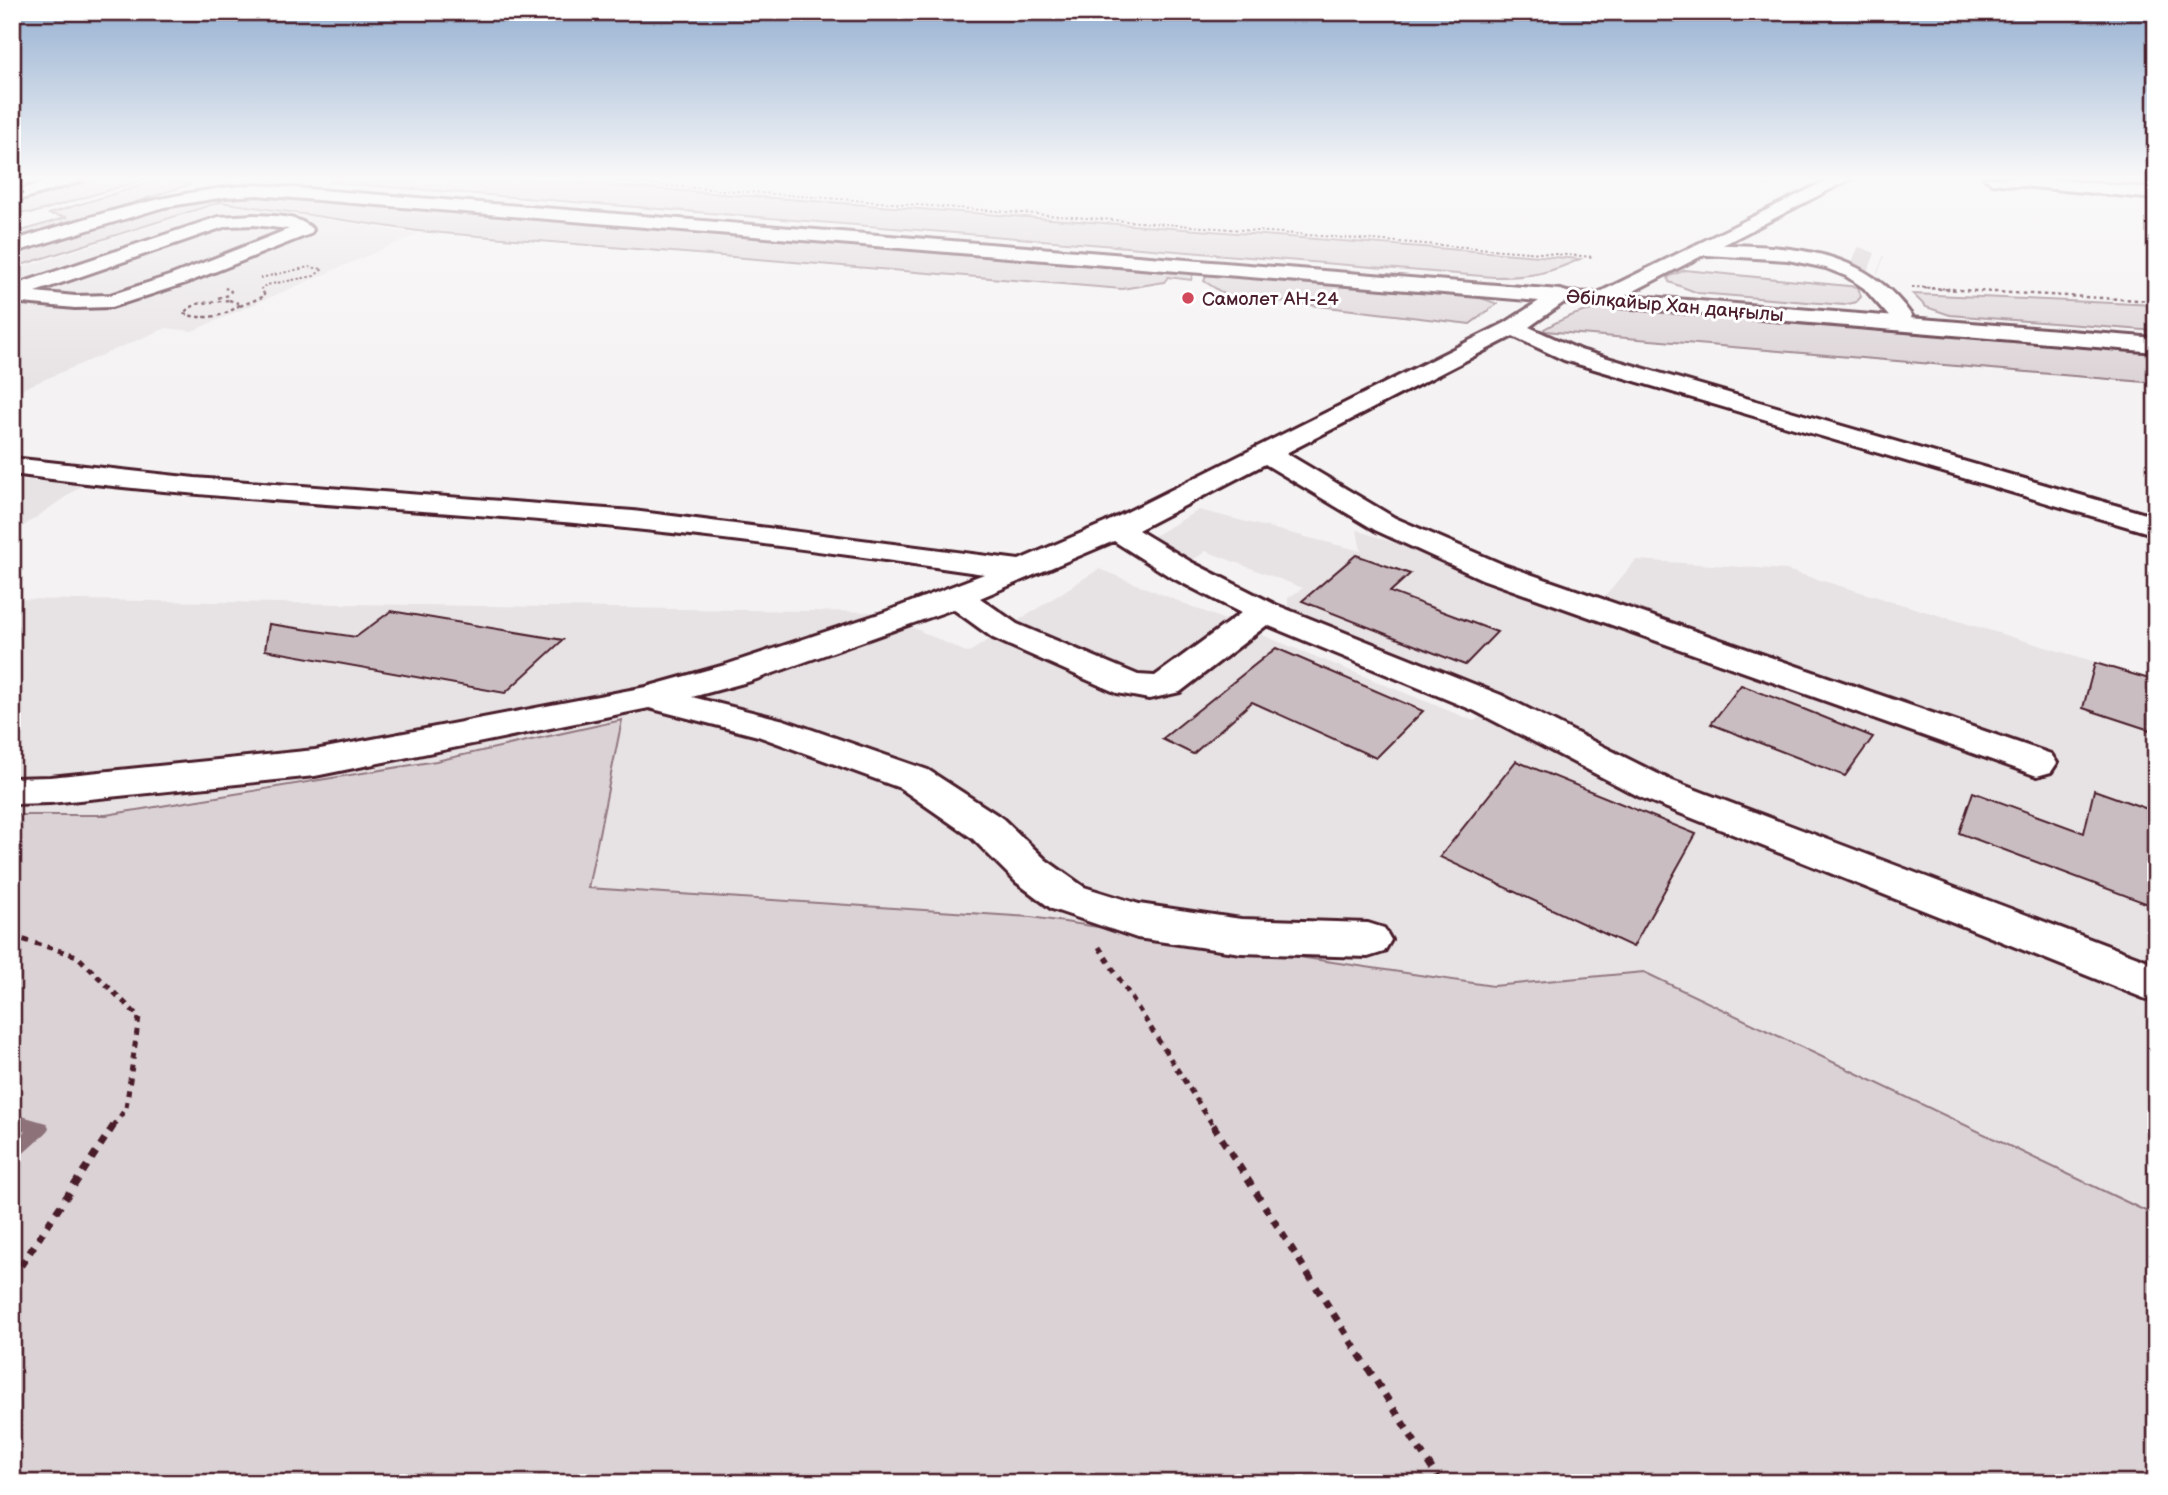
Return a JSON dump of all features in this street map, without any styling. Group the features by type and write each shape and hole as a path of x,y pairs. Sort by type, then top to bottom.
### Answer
{"street":[{"path":"12,294 146,248"},
{"path":"12,294 75,302 112,301 179,279 259,248"},
{"name":"Әбілқайыр Хан даңғылы","path":"949,248 1202,269 1567,293 1604,290 2156,337"},
{"name":"Әбілқайыр Хан даңғылы","path":"1025,248 1567,293"},
{"path":"12,791 50,790 315,763 649,697 738,673 958,597 1116,529 1521,324 1702,248"},
{"path":"1698,250 1808,256 1881,267"},
{"path":"1854,264 1901,316"},
{"name":"Әбілқайыр Хан даңғылы","path":"1604,290 2156,345"},
{"path":"1521,324 1567,293"},
{"path":"1521,324 1572,355 2156,526"},
{"path":"1264,452 1385,524 1493,572 2036,763"},
{"path":"12,466 93,478 506,508 777,535 1023,570"},
{"path":"1116,529 1180,569 1264,612 1488,703 1656,789 2156,985"},
{"path":"958,597 1005,631 1130,685 1149,688 1167,684 1264,612"},
{"path":"649,697 771,728 914,779 987,828 1031,871 1068,898 1137,921 1228,935 1368,940"}],"path":[{"path":"1474,248 1594,257"},
{"path":"240,306 240,302 236,300 213,300 188,307 183,313 191,317 209,316 240,306 265,296 260,288 266,285 314,276 323,269 309,267 253,279"},
{"path":"214,288 227,285"},
{"path":"1901,286 2156,301"},
{"path":"1068,898 1441,1483"},
{"path":"12,936 78,956 139,1017 126,1108 12,1279"}],"shaded area":[{"path":"29,248 76,248 12,268 12,253"},
{"path":"83,248 386,248 192,331 166,328 12,393 12,271"},
{"path":"622,248 909,248 1194,271 1191,280 1168,277 1164,282 1122,289"},
{"path":"1136,248 1432,248 1580,259 1538,274 1494,277"},
{"path":"1685,270 1858,287 1861,297 1856,302 1844,305 1698,293 1669,282 1668,277"},
{"path":"1207,273 1419,293 1449,292 1479,297 1497,304 1470,324 1226,295 1204,281"},
{"path":"1913,294 2156,305 2156,331 1950,315 1926,307"},
{"path":"1609,308 2156,352 2156,383 1544,329 1575,314"},
{"path":"12,479 20,480 84,484 12,534"},
{"path":"1199,510 1361,551 1357,530 1592,612 1636,560 1786,570 2156,680 2156,1483 12,1483 12,599 879,612 968,653 1099,569 1474,721 1505,700 1299,619 1288,609 1288,598 1303,588 1206,551 1193,560 1157,546 1154,536"},
{"path":"622,720 588,888 1031,917 1493,986 1644,972 2156,1216 2156,1483 12,1483 12,815 106,815 436,761"}],"building":[{"path":"1356,555 1410,574 1390,592 1497,632 1465,665 1302,601"},
{"path":"391,611 563,640 505,693 265,650 269,624 356,637"},
{"path":"1276,648 1423,711 1376,758 1252,702 1193,754 1162,739"},
{"path":"2095,663 2156,681 2156,732 2083,708"},
{"path":"1741,685 1873,737 1845,776 1711,724"},
{"path":"1516,761 1696,834 1633,947 1440,857"},
{"path":"2094,790 2156,812 2156,858 2148,904 1959,833 1973,792 2084,833"}],"waterway":[{"path":"12,1120 40,1128 12,1153"}],"tunnel":[{"path":"1855,255 1881,265"}],"place":[{"name":"Самолет АН-24","path":"1188,298"}]}
